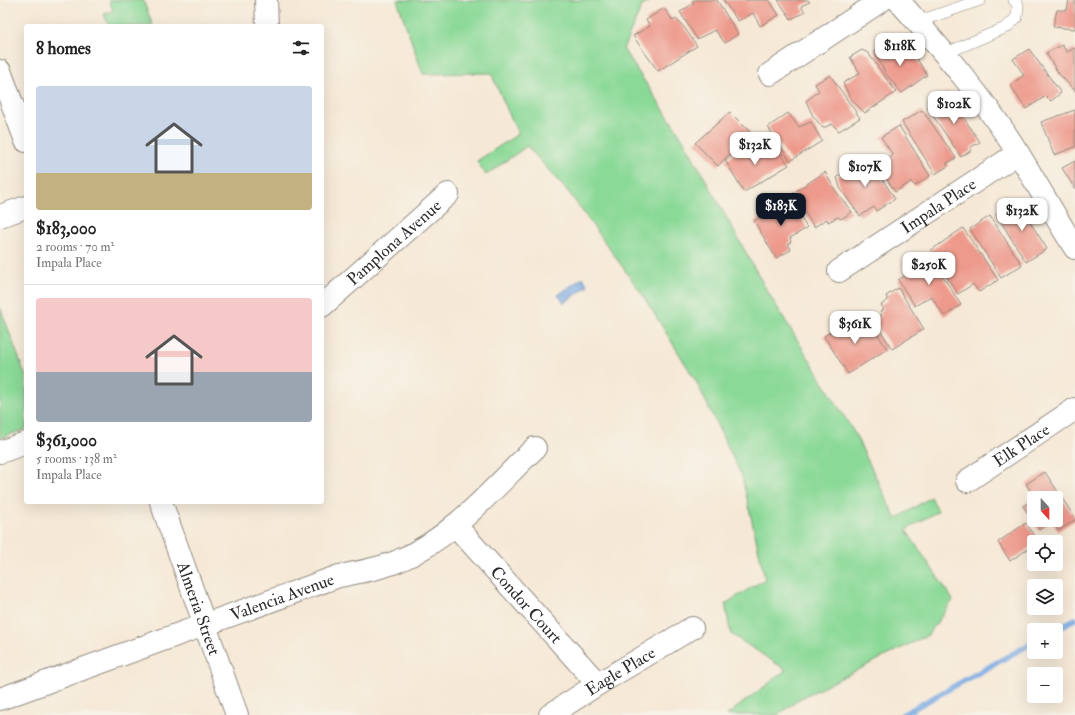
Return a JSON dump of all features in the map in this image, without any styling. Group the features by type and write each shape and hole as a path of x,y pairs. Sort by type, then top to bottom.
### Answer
{"street":[{"path":"266,0 267,24"},
{"path":"770,74 882,0"},
{"path":"898,0 976,92 1018,153 1050,209 1075,248"},
{"path":"0,71 24,136"},
{"name":"Impala Place","path":"839,271 1018,153"},
{"name":"Pamplona Avenue","path":"324,304 448,194"},
{"path":"0,216 24,208"},
{"name":"Elk Place","path":"967,481 1075,409"},
{"path":"0,452 24,444"},
{"name":"Valencia Avenue","path":"0,699 339,576 382,567 399,561 430,544 455,525 535,448"},
{"name":"Almeria Street","path":"162,504 237,715"},
{"name":"Condor Court","path":"455,525 598,684"},
{"name":"Eagle Place","path":"550,715 598,684 692,628"}],"lane":[{"path":"917,22 980,0"},
{"path":"944,54 1008,27 1018,17 1018,5 1014,0"}],"green space":[{"path":"109,0 143,0 152,24 108,24 104,14 113,11"},
{"path":"397,0 651,0 642,6 623,49 683,139 766,289 855,434 896,519 931,497 938,511 906,530 953,600 928,635 799,699 778,715 727,715 786,670 731,634 725,604 765,579 742,477 696,381 642,294 570,194 527,146 486,175 477,161 518,134 491,73 423,74"},
{"path":"0,307 24,372 24,430 0,438"}],"water":[{"path":"583,277 588,286 564,303 558,295"}],"building":[{"path":"717,0 738,34 725,43 715,30 697,39 680,12 694,3 692,1"},
{"path":"723,0 769,0 779,15 760,26 753,13 738,21"},
{"path":"778,0 808,0 810,2 801,6 805,12 791,19"},
{"path":"1069,0 1075,0 1075,29 1053,27 1057,10 1067,10"},
{"path":"664,8 673,21 676,19 684,27 697,46 658,71 633,36 650,26 646,20"},
{"path":"888,42 896,55 910,48 927,75 902,93 886,74 874,51"},
{"path":"1062,45 1067,52 1075,48 1075,91 1059,74 1046,53"},
{"path":"1029,49 1061,93 1051,101 1046,96 1026,109 1010,85 1024,75 1013,59"},
{"path":"862,50 868,53 896,92 865,113 851,99 843,83 860,73 850,57"},
{"path":"830,75 860,118 839,131 832,124 823,128 813,116 806,101 819,91 815,84"},
{"path":"947,93 980,142 971,147 972,150 961,157 927,107"},
{"path":"922,110 956,158 947,163 948,166 935,174 902,122"},
{"path":"1075,110 1075,147 1054,155 1041,122"},
{"path":"730,112 750,132 718,166 695,143"},
{"path":"788,113 799,127 811,122 822,141 790,161 768,127"},
{"path":"899,126 930,176 915,186 911,182 895,192 878,165 893,155 881,137"},
{"path":"748,145 750,150 757,147 764,156 777,149 789,165 744,192 725,160"},
{"path":"869,158 895,199 876,211 874,207 860,216 840,188 837,177"},
{"path":"1075,161 1075,189 1062,168"},
{"path":"825,172 835,190 852,212 841,219 838,217 828,222 827,219 814,227 793,193"},
{"path":"790,199 807,228 790,238 791,242 788,244 791,250 776,258 754,221"},
{"path":"1017,201 1047,249 1026,262 996,214"},
{"path":"990,216 1022,265 1001,278 970,229"},
{"path":"963,228 998,280 979,292 973,284 958,294 930,251"},
{"path":"929,254 961,305 944,316 931,296 915,306 898,280 915,269 912,264"},
{"path":"898,288 924,329 892,349 874,320 882,315 880,312 884,309 881,305 888,300 886,296"},
{"path":"868,319 887,349 848,374 824,336 845,323 850,331"},
{"path":"1045,472 1057,491 1030,491 1026,484"},
{"path":"1063,500 1075,520 1058,531 1056,527 1063,527"},
{"path":"1027,503 1027,512 1023,506"},
{"path":"1026,523 1027,527 1029,527 1034,535 1027,535 1027,550 1010,561 998,542"}],"waterway":[{"path":"1063,626 1075,619"},
{"path":"902,715 1027,646"}]}
